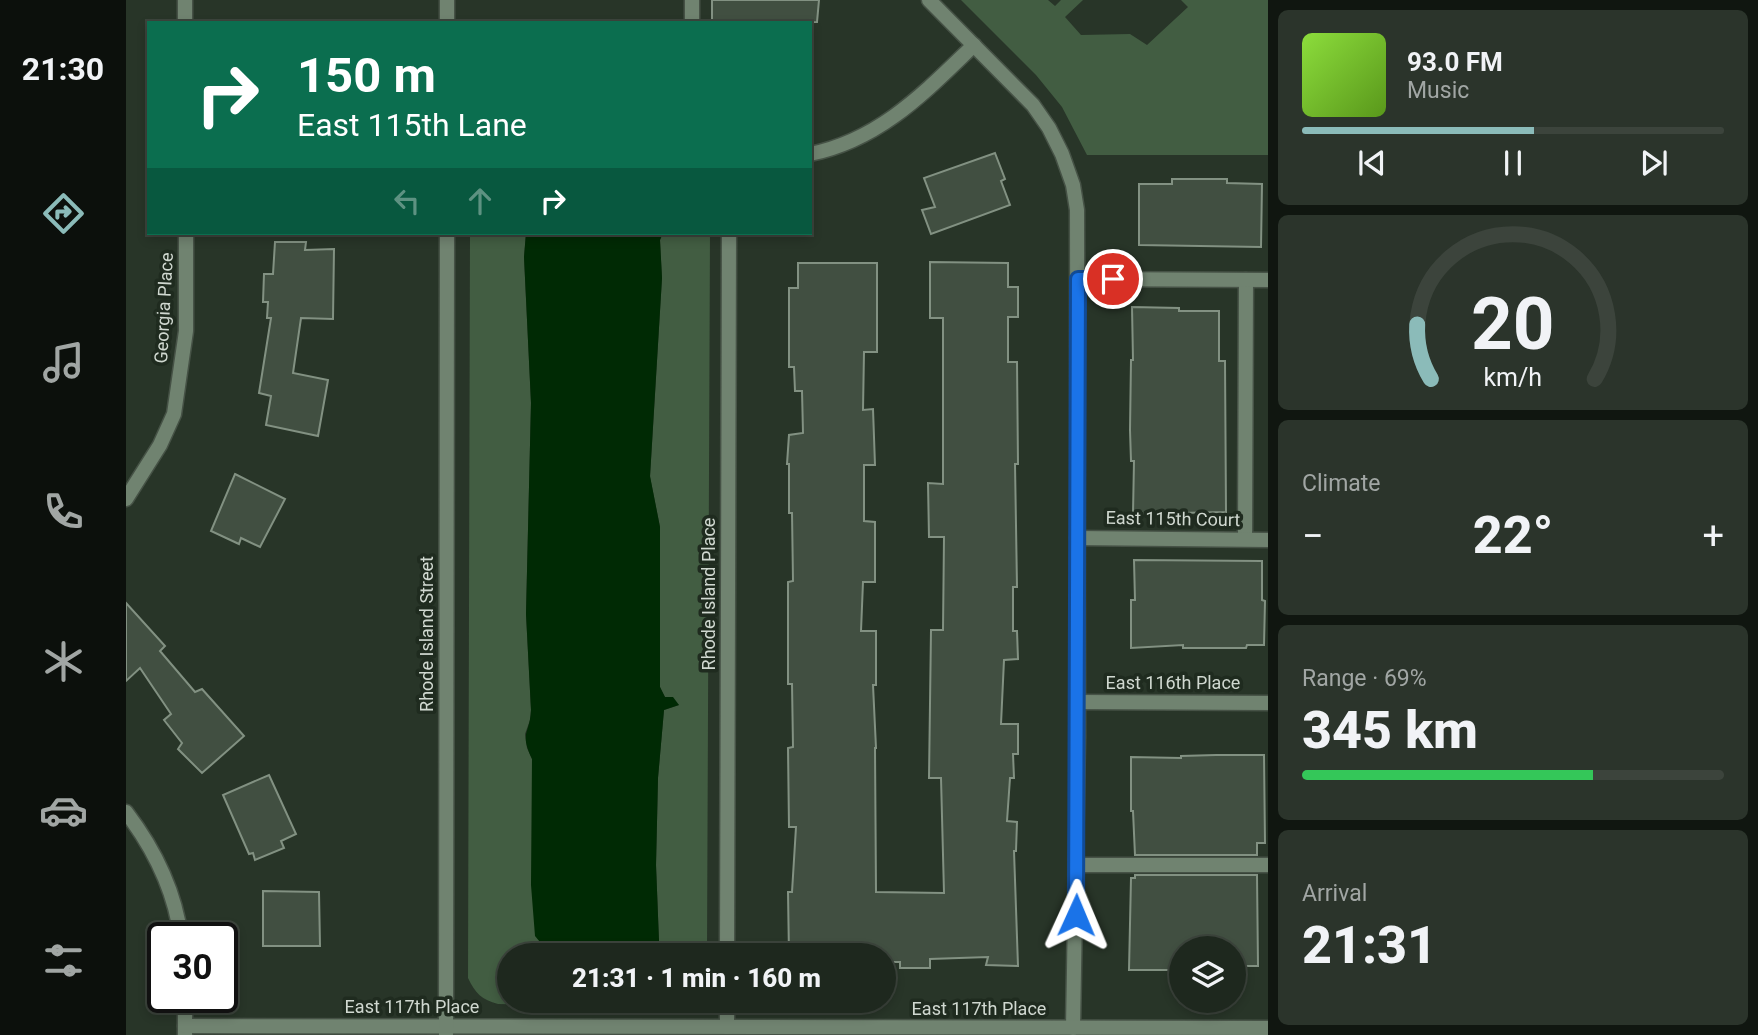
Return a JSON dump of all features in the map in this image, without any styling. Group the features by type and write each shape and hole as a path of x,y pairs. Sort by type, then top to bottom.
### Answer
{"street":[{"path":"185,0 185,21"},
{"path":"447,0 447,21"},
{"path":"692,0 692,21"},
{"path":"929,0 1033,105 1049,128 1062,155 1073,185 1077,210 1078,702 1073,1032"},
{"path":"812,154 865,136 903,112 974,45"},
{"name":"Georgia Place","path":"126,499 160,445 174,414 186,331 186,235"},
{"name":"Rhode Island Street","path":"446,1031 447,235"},
{"name":"Rhode Island Place","path":"727,943 729,235"},
{"path":"1078,279 1268,281"},
{"path":"1245,539 1246,281"},
{"name":"East 115th Court","path":"1077,538 1268,540"},
{"name":"East 116th Place","path":"1078,702 1268,703"},
{"path":"126,812 155,855 174,899 178,922"},
{"path":"1077,865 1268,866"},
{"path":"185,1013 185,1031"},
{"path":"727,1013 727,1027"},
{"name":"East 117th Place","path":"185,1031 727,1027 1073,1032 1268,1028"}],"shaded area":[{"path":"961,0 1048,0 1055,6 1061,0 1083,0 1065,17 1081,35 1130,34 1147,45 1188,7 1181,0 1268,0 1268,155 1087,155 1062,107 1036,75"},
{"path":"470,235 526,235 524,257 531,403 526,614 531,710 525,734 532,759 533,817 549,943 497,943 497,1004 473,988 468,978"},
{"path":"526,235 662,235 650,476 660,527 660,687 665,697 673,697 679,705 664,710 658,778 656,865 660,943 541,943 535,936 531,885 532,759 526,743 531,710 526,614 531,403 524,257"},
{"path":"662,235 710,235 707,943 659,942 656,865 658,778 664,710 679,705 665,697 660,687 660,527 650,477 662,278 660,240"}],"building":[{"path":"712,0 819,0 817,22 712,21"},
{"path":"995,153 1005,179 1001,181 1010,205 931,234 922,210 935,207 924,178"},
{"path":"1172,179 1227,179 1227,183 1262,184 1261,247 1139,245 1139,184 1172,184"},
{"path":"275,242 306,242 305,250 334,249 333,319 301,318 293,373 328,380 318,436 266,425 271,396 259,393 271,318 267,318 268,302 263,302 264,274 273,274"},
{"path":"930,262 1008,263 1008,287 1018,287 1018,317 1008,317 1008,362 1017,362 1017,587 1013,587 1013,631 1017,631 1018,659 1004,660 1001,724 1018,724 1018,754 1013,754 1014,778 1010,778 1007,821 1017,822 1014,851 1018,966 986,965 988,957 930,959 930,968 900,968 900,962 896,962 896,943 789,943 788,892 792,892 796,827 789,827 788,748 793,747 792,684 788,684 788,582 793,581 792,513 789,513 787,464 789,435 803,433 802,391 795,391 794,367 789,367 789,288 798,288 798,263 877,263 877,352 864,352 863,410 873,409 875,465 864,465 864,521 875,522 875,582 863,582 861,631 876,631 876,685 873,685 876,892 944,893 941,778 929,778 931,630 943,630 944,537 929,537 928,483 943,484 943,318 930,318"},
{"path":"1132,307 1219,311 1219,361 1225,361 1226,512 1133,514 1134,461 1131,461 1130,430"},
{"path":"235,474 285,499 260,547 241,538 239,544 211,531"},
{"path":"1134,560 1262,561 1264,645 1247,645 1246,648 1183,648 1183,645 1131,648 1131,600 1135,600"},
{"path":"126,603 165,646 160,651 195,692 202,689 244,736 202,773 178,749 182,743 164,720 171,714 140,668 126,681"},
{"path":"1264,755 1265,843 1257,843 1257,855 1135,855 1131,811 1131,757 1181,758"},
{"path":"269,775 296,834 281,841 284,848 255,860 253,853 249,854 223,795"},
{"path":"1135,875 1257,875 1258,966 1246,966 1246,936 1169,936 1169,970 1129,970 1131,878 1135,878"},
{"path":"263,891 319,892 320,946 263,946"}],"route":[{"path":"1076,915 1078,279 1113,279"}]}
